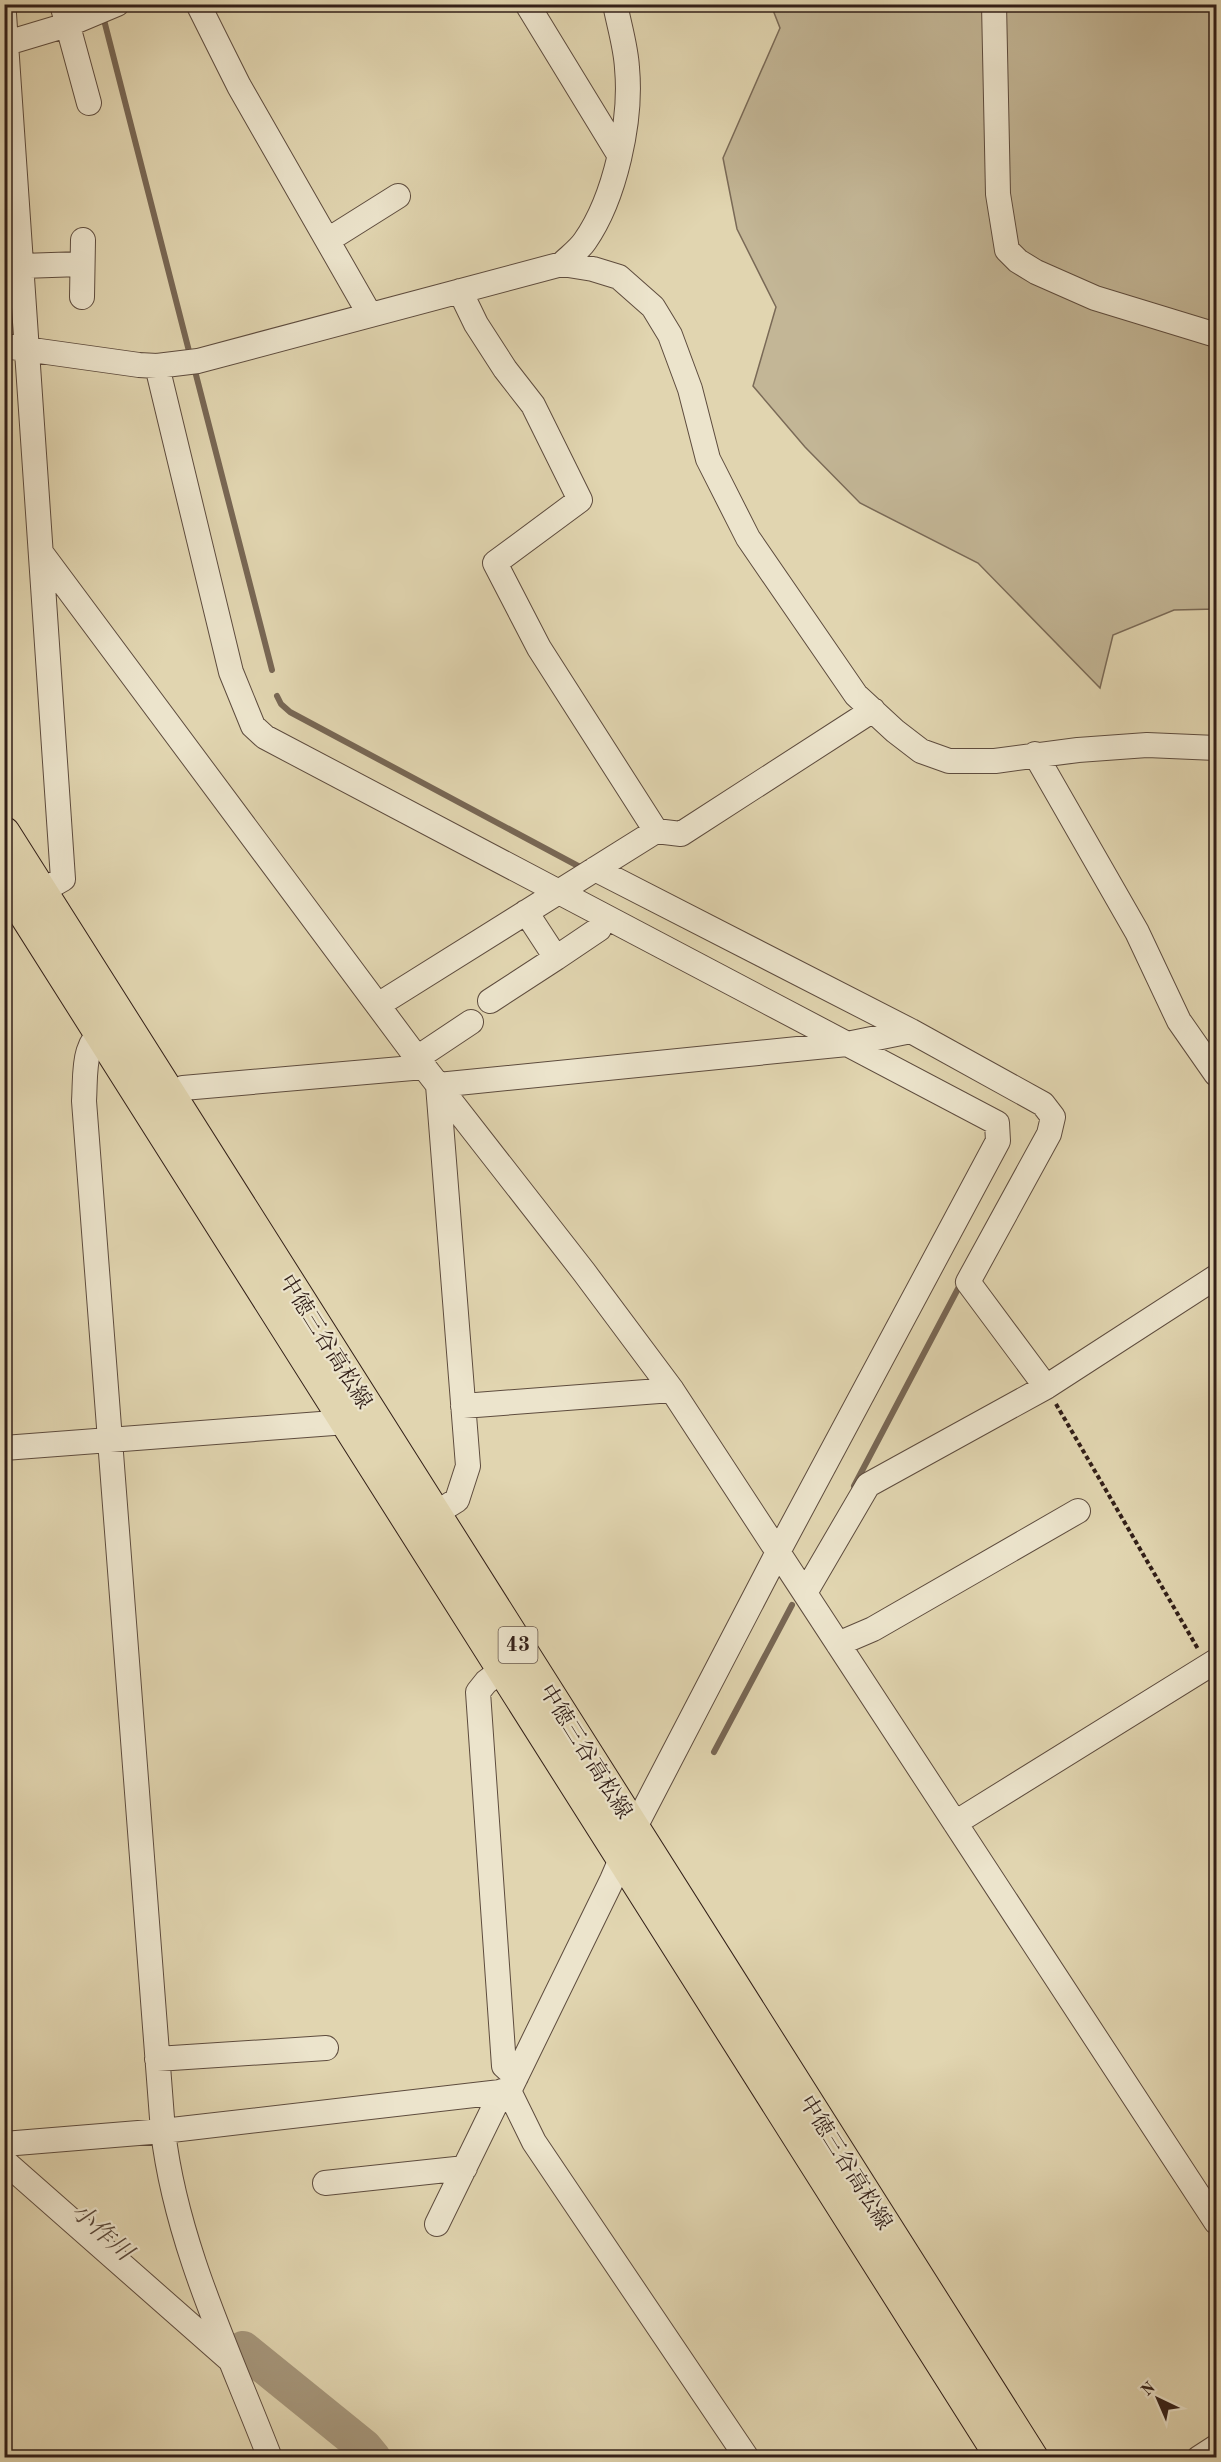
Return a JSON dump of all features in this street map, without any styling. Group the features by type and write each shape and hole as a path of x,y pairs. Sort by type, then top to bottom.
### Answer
{"main road":[{"name":"中徳三谷高松線","path":"4,833 22,892 110,1024 513,1662 621,1859 929,2339 1002,2457"},
{"name":"中徳三谷高松線","path":"110,1024 170,1096 359,1421"},
{"name":"中徳三谷高松線","path":"513,1662 634,1829 929,2339 1032,2457"}],"street":[{"path":"22,892 63,879 42,554 16,347 16,275 5,32 64,15 117,4"},
{"path":"198,4 239,86 370,315"},
{"path":"526,4 618,153"},
{"path":"562,264 583,244 596,223 610,192 626,127 627,67 615,4"},
{"path":"994,4 998,194 1002,235 1006,250 1036,272 1095,298 1216,335"},
{"path":"64,15 89,103"},
{"path":"328,240 398,196"},
{"path":"82,240 82,297"},
{"path":"16,275 81,264"},
{"path":"16,347 157,366 198,361 562,264 593,269 619,277 652,307 670,335 690,389 708,459 748,538 856,695 921,751 949,761 995,760 1035,754 1147,745 1216,748"},
{"path":"460,291 476,324 532,405 580,500 495,563 539,648 656,831"},
{"path":"157,366 231,672 253,726 266,736 558,892 997,1123 998,1141 778,1552 634,1829 509,2086 437,2224"},
{"path":"42,554 378,1005 672,1390 1216,2222"},
{"path":"378,1005 656,831 681,834 873,710"},
{"path":"1035,754 1137,932 1179,1021 1216,1074"},
{"path":"595,869 911,1031 1043,1104 1053,1117 1049,1134 968,1282 1046,1387"},
{"path":"526,912 556,958"},
{"path":"490,1001 598,930"},
{"path":"424,1521 457,1500 468,1466 427,1070 471,1022"},
{"path":"110,1024 87,1050 84,1101 163,2131 168,2172 188,2246 270,2457"},
{"path":"170,1096 183,1088 427,1070 847,1044 911,1031"},
{"path":"805,1593 868,1485 1046,1387 1216,1278"},
{"path":"463,1406 672,1390"},
{"path":"4,1448 359,1421"},
{"path":"838,1644 873,1629 1078,1511"},
{"path":"513,1662 486,1682 478,1692 504,2066 509,2086 534,2142 747,2457"},
{"path":"955,1823 1212,1664"},
{"path":"157,2059 326,2048"},
{"path":"8,2149 509,2086"},
{"path":"8,2149 234,2363"},
{"path":"325,2183 465,2169"},
{"path":"1199,2457 1216,2447"}],"path":[{"path":"1046,1387 1212,1664"}],"shaded area":[{"path":"771,5 1216,5 1216,609 1174,610 1113,635 1100,688 978,563 860,503 805,447 753,386 776,307 737,229 723,158 780,28"}],"waterway":[{"path":"104,20 190,355"},
{"path":"195,371 272,670"},
{"path":"277,696 281,704 290,712 580,867"},
{"path":"854,1486 961,1283"},
{"path":"714,1752 792,1605"},
{"name":"小作川","path":"243,2349 364,2447 373,2458"}]}
